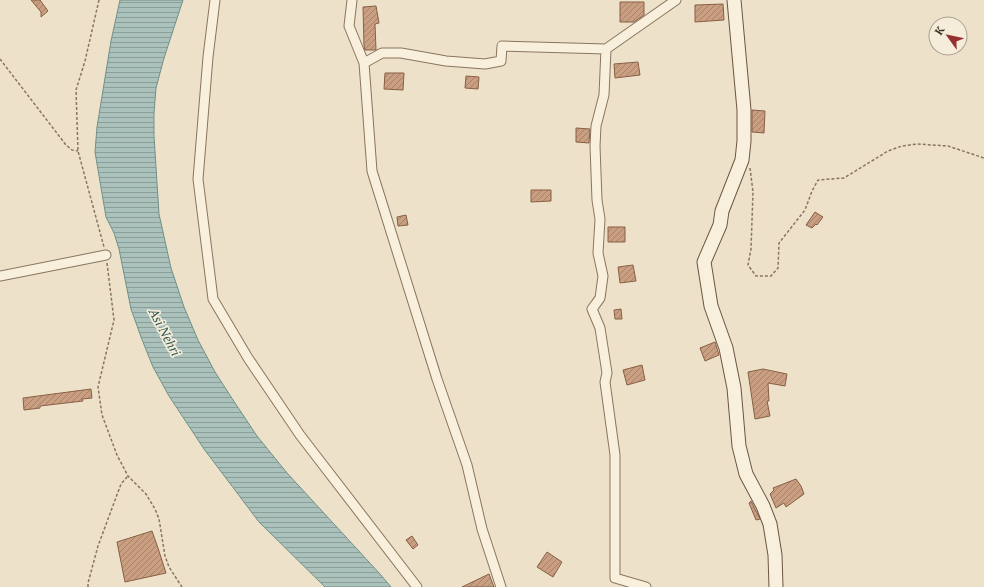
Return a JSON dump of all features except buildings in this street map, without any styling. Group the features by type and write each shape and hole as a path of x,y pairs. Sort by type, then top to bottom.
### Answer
{"street":[{"path":"215,0 208,57 198,179 213,299 248,358 300,435 418,587"},
{"path":"352,0 349,26 364,63 372,171 437,379 467,465 482,529 501,587"},
{"path":"364,63 382,54 401,53 446,61 485,64 501,62 502,46 606,49 676,0"},
{"path":"734,0 744,110 744,141 742,160 722,211 720,225 704,262 712,306 726,348 733,381 739,446 746,474 763,506 770,524 775,555 776,587"},
{"path":"606,49 604,95 596,126 595,146 597,200 600,219 598,253 604,276 600,298 596,306 592,308 600,328 607,373 605,382 615,455 615,578 646,587"},
{"path":"0,276 106,255"}],"path":[{"path":"98,0 85,61 76,90 78,151 106,255 114,320 98,387 102,415 117,455 128,476 146,494 155,509 159,519 165,556 169,567 182,587"},
{"path":"0,59 66,145 72,150 78,151"},
{"path":"742,160 749,166 751,171 753,192 751,249 748,265 756,276 771,276 778,268 779,243 805,210 818,180 844,178 888,151 902,146 917,144 948,146 984,158"},
{"path":"88,587 98,546 121,484 128,476"}],"water":[{"name":"Asi Nehri","path":"120,0 183,0 156,88 154,136 159,214 171,268 184,307 198,340 215,372 257,436 287,473 391,587 325,587 259,522 204,449 169,396 153,367 131,309 119,249 114,233 106,217 95,152 97,127 111,41"}]}
